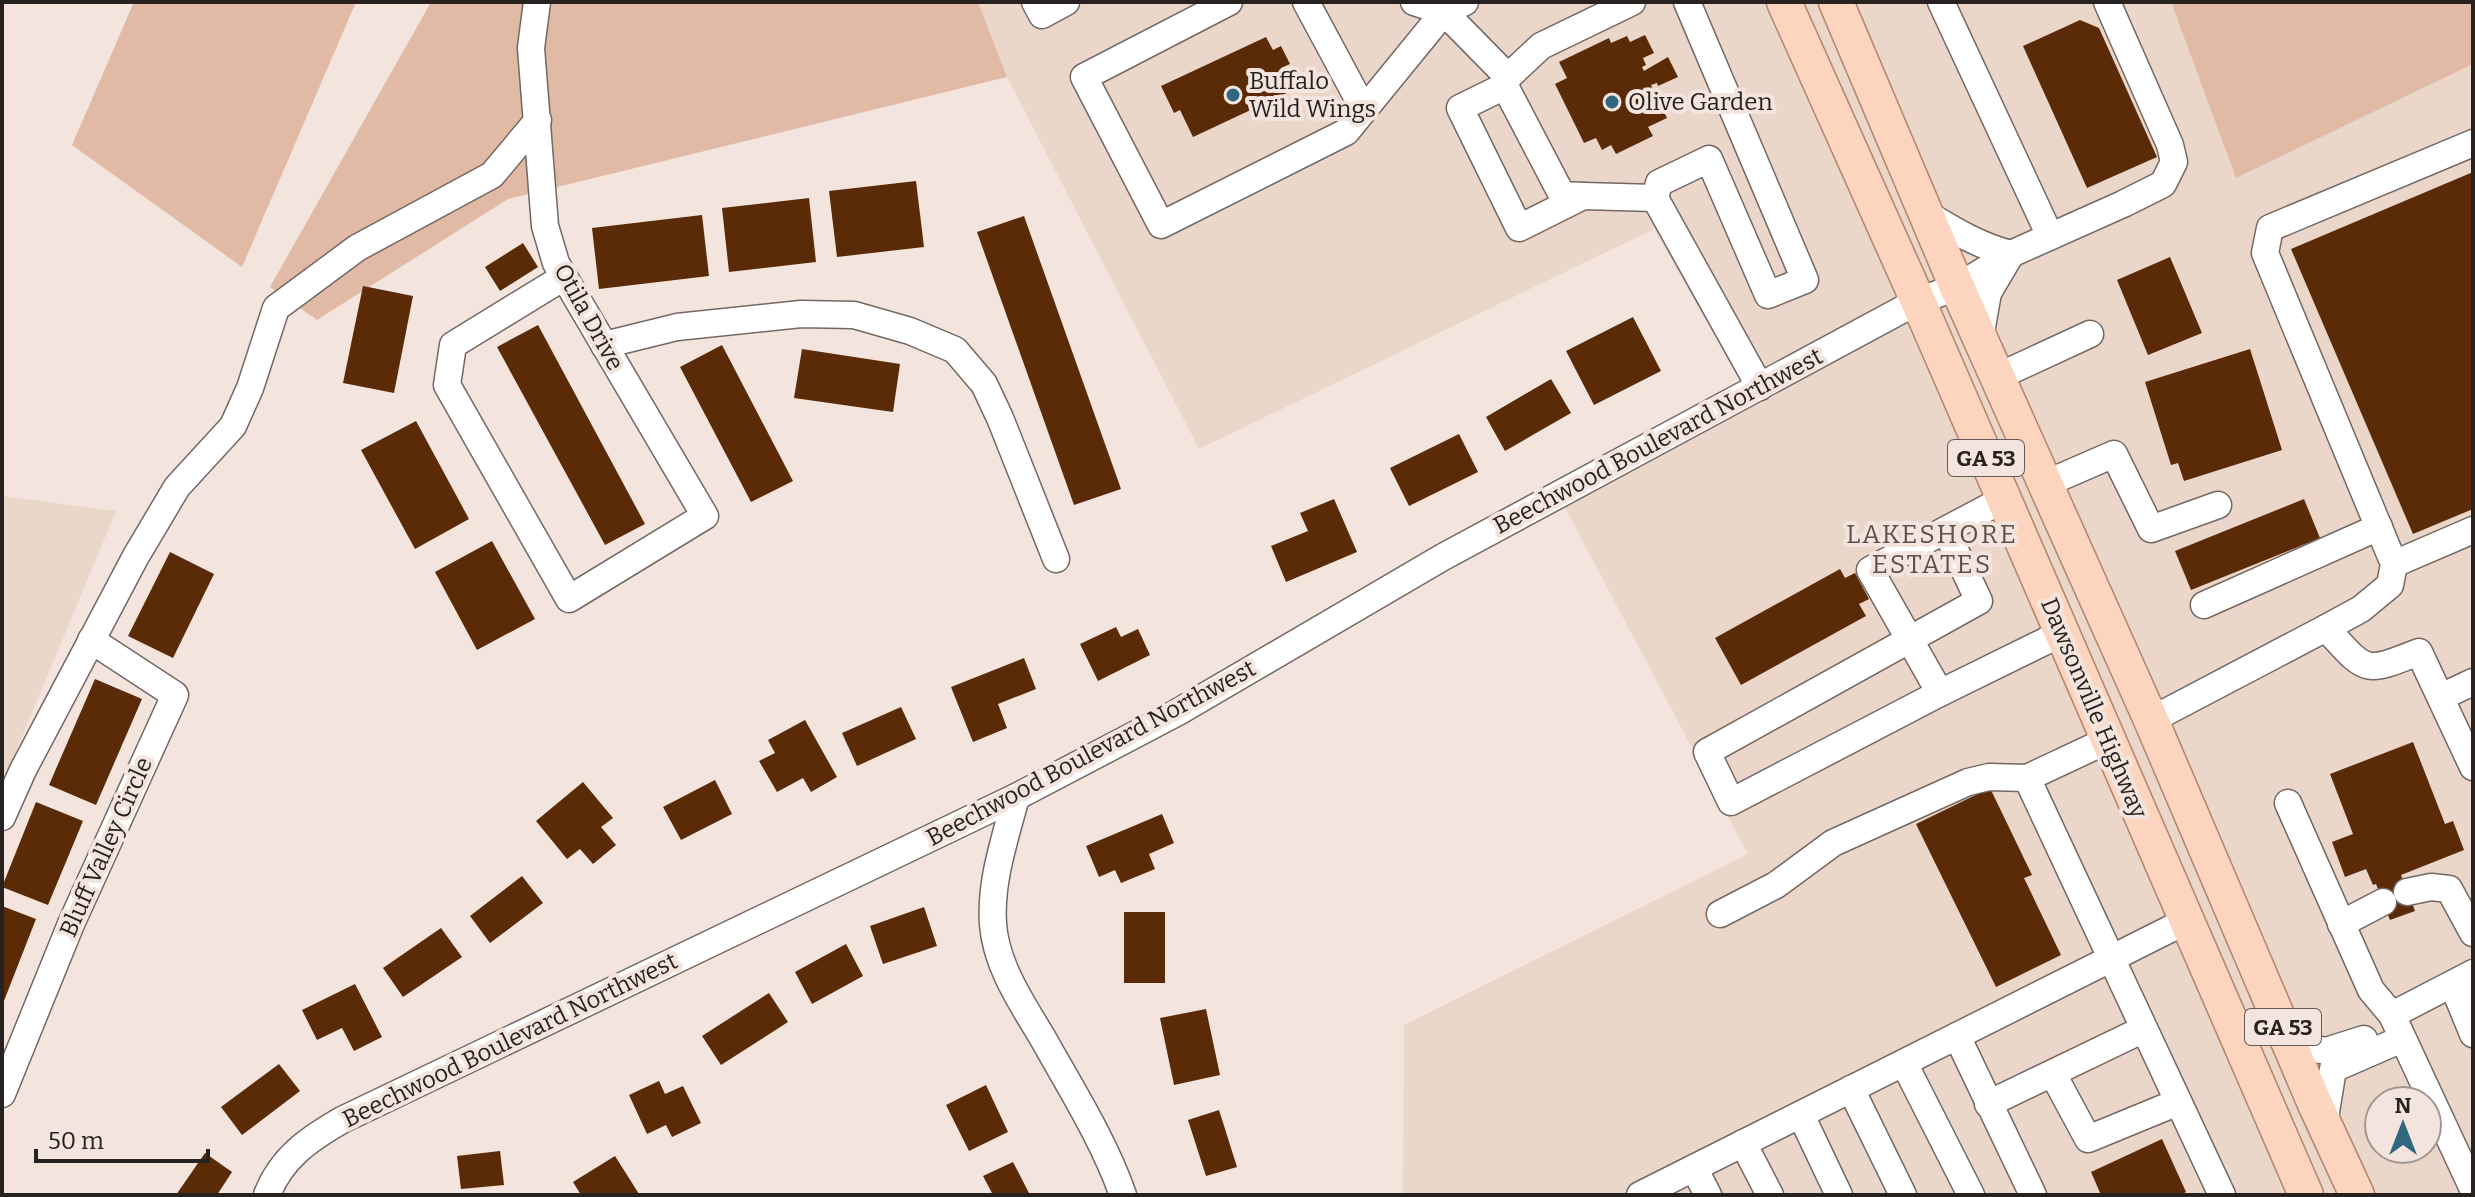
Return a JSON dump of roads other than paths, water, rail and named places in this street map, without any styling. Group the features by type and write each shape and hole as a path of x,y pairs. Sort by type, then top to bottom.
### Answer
{"main road":[{"name":"Dawsonville Highway","path":"1784,2 1918,301 2306,1195"},
{"name":"Dawsonville Highway","path":"1836,2 1957,287 2151,720 2357,1195"},
{"path":"2108,740 2151,720"}],"street":[{"name":"Otila Drive","path":"537,2 531,48 545,226 556,263 705,516 569,599 447,385 453,345 564,277"},
{"path":"1035,2 1042,15 1066,2"},
{"path":"1229,2 1084,77 1161,225 1346,132 1450,5"},
{"path":"1306,2 1364,110"},
{"path":"1414,2 1450,5 1507,82 1562,195 1655,198"},
{"path":"1583,196 1519,228 1460,108 1507,82 1541,46 1632,2"},
{"path":"1687,2 1805,280 1768,295 1709,159"},
{"path":"1941,2 2050,236"},
{"name":"Beechwood Boulevard Northwest","path":"267,1195 286,1160 311,1137 342,1120 1016,797 1178,712 1443,557 1918,301 1957,287 2011,254 2163,184 2174,162 2170,145 2107,2"},
{"path":"2,817 23,770 136,556 177,487 233,426 250,388 276,308 357,248 492,175 538,120"},
{"path":"1747,143 1659,183 1655,198 1760,387"},
{"path":"2151,720 2361,609 2390,585 2394,564 2265,253 2270,228 2473,143"},
{"path":"1925,213 1989,249 2011,254 1988,293 1980,338"},
{"path":"604,345 677,327 801,314 854,315 910,331 955,350 984,384 1056,559"},
{"path":"1997,377 2090,334"},
{"path":"2045,484 2114,454 2151,529 2218,505"},
{"path":"1940,693 1870,570 2004,499"},
{"path":"2204,605 2379,527"},
{"path":"2394,564 2473,530"},
{"path":"1946,531 1979,601 1707,752 1731,802 2062,633"},
{"path":"2326,628 2363,665 2378,668 2419,652 2473,767"},
{"name":"Bluff Valley Circle","path":"2,1094 71,924 175,695 91,640"},
{"path":"2441,697 2473,682"},
{"path":"1720,914 1776,885 1833,843 1968,782 1989,777 2027,778 2108,740"},
{"path":"2027,778 2222,1195"},
{"path":"1016,797 995,882 993,925 998,950 1015,991 1111,1160 1123,1195"},
{"path":"2288,803 2371,990 2397,1027 2473,1189"},
{"path":"2407,892 2431,887 2449,889 2473,933"},
{"path":"2341,924 2383,902"},
{"path":"1641,1195 2186,921"},
{"path":"2324,1124 2333,1069 2473,973"},
{"path":"2473,988 2457,995 2473,1034"},
{"path":"2290,1044 2326,1051 2397,1027"},
{"path":"1988,1104 2144,1029"},
{"path":"1957,1036 2033,1195"},
{"path":"1904,1063 1971,1195"},
{"path":"2053,1074 2088,1139 2178,1102"},
{"path":"1851,1089 1903,1195"},
{"path":"1801,1115 1839,1195"},
{"path":"1743,1143 1770,1195"},
{"path":"1694,1168 1708,1195"}],"place":[{"name":"Buffalo Wild Wings","path":"1233,95"},
{"name":"Olive Garden","path":"1612,102"}],"district":[{"name":"LAKESHORE ESTATES","path":"1932,549"}]}
